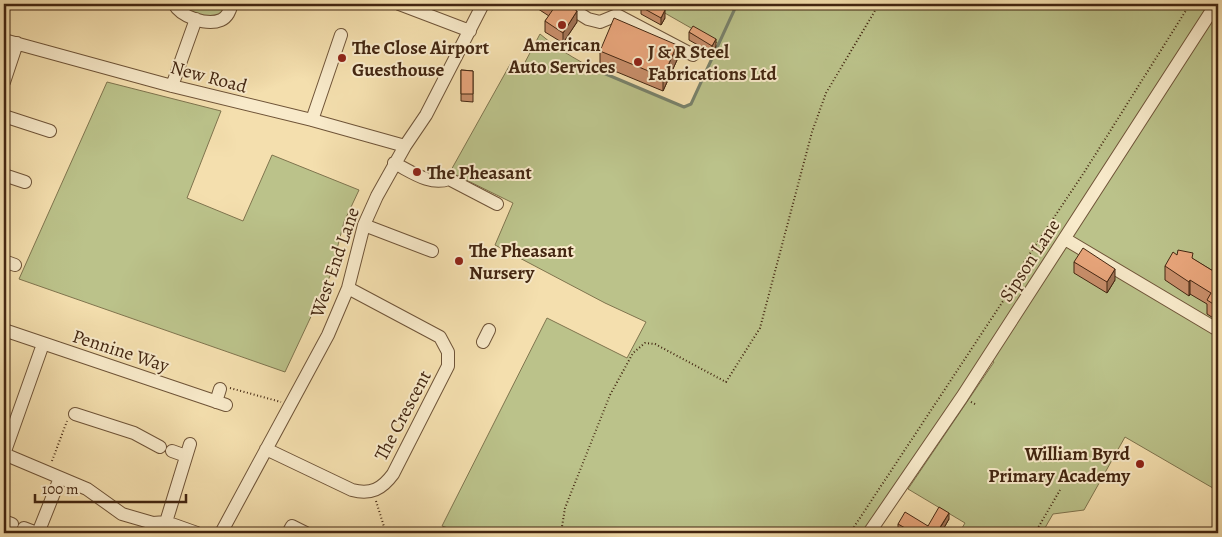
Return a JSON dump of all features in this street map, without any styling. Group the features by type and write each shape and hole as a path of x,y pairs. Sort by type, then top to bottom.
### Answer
{"street":[{"path":"174,4 181,13 210,22 221,20 228,15 232,4"},
{"path":"399,4 470,31"},
{"name":"West End Lane","path":"221,533 328,335 348,288 364,225 394,163 426,114 483,4"},
{"path":"564,4 596,23 617,15"},
{"name":"Sipson Lane","path":"869,533 962,397 1216,4"},
{"path":"605,7 693,55"},
{"path":"172,86 196,19"},
{"path":"312,120 341,35"},
{"name":"New Road","path":"4,40 172,86 312,120 405,146"},
{"path":"4,82 17,43"},
{"path":"4,116 50,131"},
{"path":"394,163 434,182 442,182 449,179 498,204"},
{"path":"4,175 25,182"},
{"path":"364,225 432,251"},
{"path":"1065,239 1218,330"},
{"name":"The Crescent","path":"348,288 440,338 448,352 449,360 443,379 393,474 387,482 374,491"},
{"name":"Pennine Way","path":"4,330 221,404 224,388"},
{"path":"43,344 4,454 87,489 122,514 152,523 166,522 197,533"},
{"path":"23,399 36,404"},
{"path":"72,416 134,432 166,449 188,451 200,457"},
{"path":"266,449 352,490 360,492 374,491"},
{"path":"166,522 188,451"},
{"path":"13,524 38,533 54,475"},
{"path":"288,533 292,526 306,533"}],"path":[{"path":"561,533 569,499 610,395 633,353 646,344 655,344 726,382 760,328 800,174 821,105 826,93 879,4"},
{"path":"850,533 1013,286 1025,262 1085,171 1190,4"},
{"path":"224,388 282,403"},
{"path":"54,475 72,416"},
{"path":"1035,533 1060,490"},
{"path":"374,491 386,533"},
{"path":"804,533 813,529 828,533"}],"green space":[{"path":"179,4 227,4 223,14 209,18 185,10"},
{"path":"649,4 1218,4 1218,491 1125,437 1084,510 1053,514 1042,533 959,533 965,523 908,489 994,362 984,356 862,533 464,533 442,526 547,318 627,358 646,322 605,303 495,245 513,203 450,172 512,61 523,66 540,34 573,57 609,76 684,107 691,104 719,44"},
{"path":"107,82 221,111 187,198 243,221 272,155 359,190 344,222 330,276 285,372 19,279"}],"building":[{"path":"547,4 566,4 577,11 563,33 545,21 554,8"},
{"path":"642,4 653,4 665,10 661,18 641,7"},
{"path":"614,18 677,45 663,77 600,51"},
{"path":"693,26 716,39 712,46 689,32"},
{"path":"461,70 473,71 473,94 461,94"},
{"path":"1083,248 1115,269 1107,282 1074,262"},
{"path":"1178,250 1193,253 1192,258 1218,274 1218,307 1207,300 1211,293 1190,280 1189,282 1165,266 1173,252 1177,255"},
{"path":"939,507 949,513 937,532 939,533 914,533 898,524 905,512 928,526"}],"waterway":[{"path":"601,72 684,107 691,104 737,4"}],"place":[{"name":"American Auto Services","path":"562,25"},
{"name":"The Close Airport Guesthouse","path":"342,58"},
{"name":"J & R Steel Fabrications Ltd","path":"638,62"},
{"name":"The Pheasant","path":"417,172"},
{"name":"The Pheasant Nursery","path":"459,261"},
{"name":"William Byrd Primary Academy","path":"1140,464"}]}
